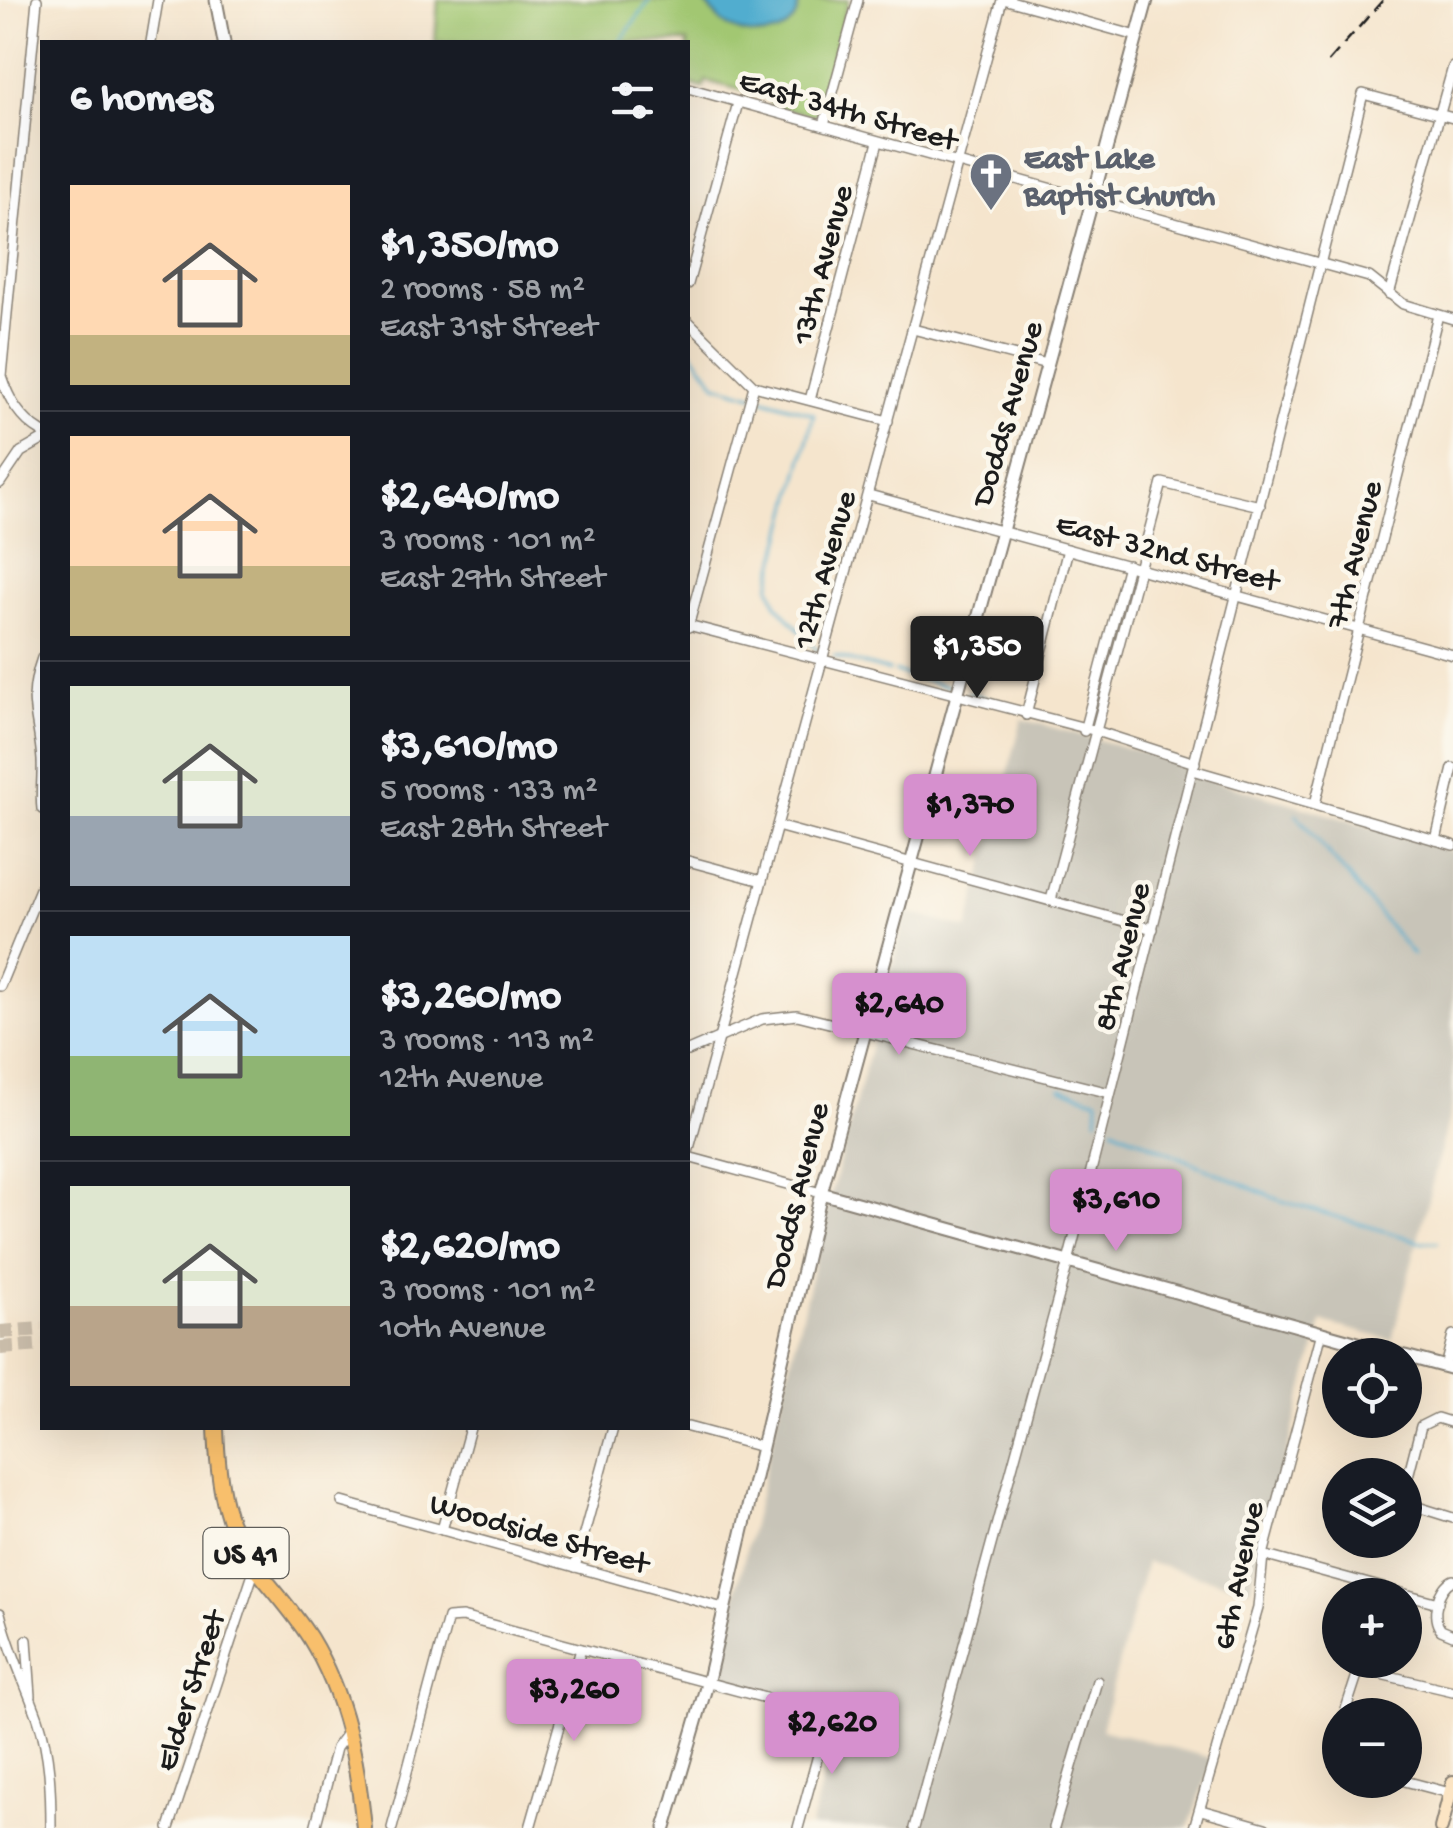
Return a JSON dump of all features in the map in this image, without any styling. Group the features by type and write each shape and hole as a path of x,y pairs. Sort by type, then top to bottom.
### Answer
{"main road":[{"name":"US 41","path":"216,1430 218,1483 224,1510 255,1568 309,1636 350,1730 364,1828"},
{"path":"1441,1828 1451,1788"}],"street":[{"path":"37,0 2,376 9,399 30,425 40,431"},
{"path":"151,40 158,0"},
{"path":"216,0 224,40"},
{"path":"824,125 858,0"},
{"path":"1004,0 1137,36"},
{"name":"12th Avenue","path":"690,1146 1004,0"},
{"name":"Dodds Avenue","path":"666,1828 707,1684 821,1193 1146,0"},
{"path":"1390,294 1453,67"},
{"name":"East 34th Street","path":"690,89 1369,278 1390,294 1453,319"},
{"name":"8th Avenue","path":"914,1828 1068,1262 1363,94 1440,114"},
{"path":"690,277 738,103"},
{"path":"1440,114 1453,118"},
{"name":"13th Avenue","path":"810,400 878,142"},
{"name":"7th Avenue","path":"1315,804 1438,315"},
{"path":"690,323 754,386 888,421"},
{"path":"913,329 1047,364"},
{"path":"690,619 754,386"},
{"path":"0,483 22,452 40,441"},
{"path":"1050,900 1098,735 1162,482 1260,506"},
{"name":"East 32nd Street","path":"869,496 1453,655"},
{"path":"1026,716 1068,549"},
{"path":"1084,731 1128,565"},
{"path":"690,627 1098,735 1453,845"},
{"path":"40,664 31,708 40,749"},
{"path":"1436,840 1453,768"},
{"path":"777,826 1153,929"},
{"path":"690,862 762,881"},
{"path":"0,986 40,889"},
{"path":"690,1049 777,1015 797,1014 1110,1093"},
{"path":"690,1155 1342,1338"},
{"name":"6th Avenue","path":"1194,1828 1258,1608 1262,1555 1322,1332"},
{"path":"1422,1361 1449,1368 1453,1335"},
{"path":"1413,1458 1421,1426 1437,1418 1453,1422"},
{"path":"690,1428 762,1447"},
{"path":"442,1530 469,1430"},
{"path":"575,1567 612,1430"},
{"name":"Woodside Street","path":"342,1502 724,1608"},
{"path":"1422,1508 1453,1518"},
{"path":"1262,1555 1438,1602"},
{"name":"Elder Street","path":"169,1828 255,1568"},
{"path":"1451,1580 1438,1602 1436,1624 1453,1636"},
{"path":"0,1613 8,1649 32,1704 47,1756 51,1828"},
{"path":"392,1828 448,1618 462,1617 829,1715 798,1828"},
{"path":"27,1640 32,1704"},
{"path":"530,1828 581,1650"},
{"path":"1350,1698 1360,1669 1453,1691"},
{"path":"1054,1828 1097,1681"},
{"path":"314,1828 336,1748 350,1730"},
{"path":"1422,1783 1451,1788"},
{"path":"1201,1810 1265,1828"}],"shaded area":[{"path":"1022,719 1190,765 1188,773 1453,851 1453,1102 1393,1338 1322,1322 1250,1589 1146,1562 1101,1729 1214,1759 1188,1828 810,1828 840,1715 715,1681 828,1205 907,912 968,929"}],"green space":[{"path":"438,0 849,0 815,116 770,105 771,98 706,81 703,88 690,84 690,40 435,40"}],"water":[{"path":"702,0 799,0 791,23 772,34 760,35 724,24"}],"waterway":[{"path":"621,40 650,0"},
{"path":"690,349 716,384 814,414 770,586 777,605 819,652"},
{"path":"834,656 889,671"},
{"path":"895,672 950,687"},
{"path":"968,693 1001,702"},
{"path":"1296,814 1413,955"},
{"path":"1061,1088 1098,1100 1097,1119"},
{"path":"1113,1128 1279,1200 1422,1242 1438,1242"}],"tunnel":[{"path":"0,1332 40,1329"},
{"path":"0,1348 40,1345"}],"railway":[{"path":"1328,62 1383,0"}],"place":[{"name":"East Lake Baptist Church","path":"991,212"}]}
